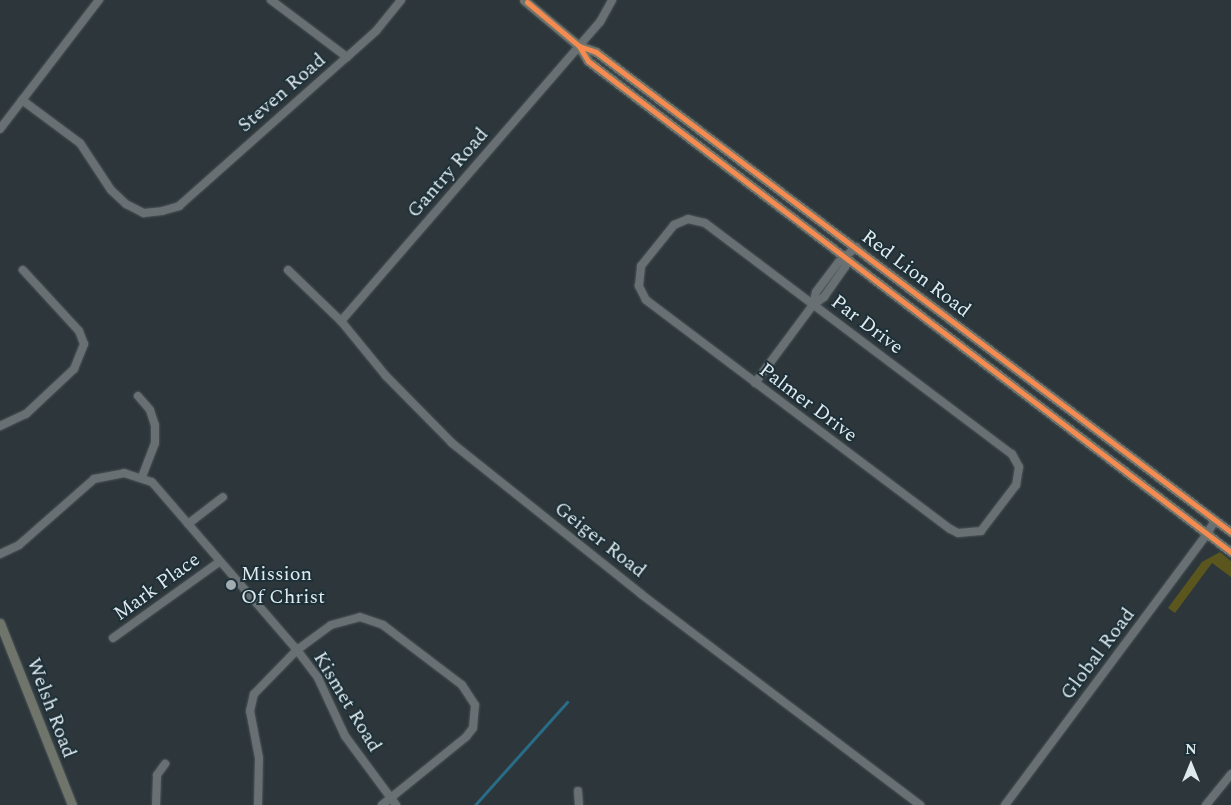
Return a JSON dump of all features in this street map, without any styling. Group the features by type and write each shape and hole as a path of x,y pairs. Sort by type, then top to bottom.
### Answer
{"main road":[{"name":"Red Lion Road","path":"524,0 579,46 588,61 1231,552"},
{"name":"Red Lion Road","path":"579,46 596,52 1231,532"},
{"name":"Welsh Road","path":"1,629 72,805"}],"street":[{"path":"0,129 99,0"},
{"path":"271,0 347,57"},
{"name":"Steven Road","path":"22,100 80,143 110,190 126,204 144,213 179,206 376,31 401,0"},
{"name":"Gantry Road","path":"341,320 600,22 612,0"},
{"name":"Palmer Drive","path":"688,219 674,225 641,266 639,286 646,300 950,529 968,533"},
{"name":"Par Drive","path":"688,219 705,223 1012,454 1019,467 1016,485 981,531 968,533"},
{"path":"755,383 813,305 824,297 846,267 847,257 856,247"},
{"path":"0,426 26,414 74,369 84,344 79,331 23,270"},
{"name":"Geiger Road","path":"288,270 341,320 386,376 452,443 642,594 920,805"},
{"path":"0,554 20,545 94,479 124,473 142,477 155,442 155,424 150,410 138,396"},
{"name":"Kismet Road","path":"142,477 152,482 219,562 297,650 318,678 345,736 394,802"},
{"path":"188,524 223,497"},
{"name":"Global Road","path":"1005,805 1208,534 1215,520"},
{"name":"Mark Place","path":"114,638 219,562"},
{"path":"258,805 259,758 250,711 254,694 297,650 331,625 346,619 360,617 383,625 462,685 472,698 476,715 473,728 466,737 394,802 382,805"},
{"path":"156,805 157,775 165,764"},
{"path":"1206,805 1231,774"},
{"path":"578,791 580,805"}],"shaded area":[{"path":"1220,552 1231,561 1231,577 1212,563 1175,613 1168,608 1202,562"}],"waterway":[{"path":"475,805 567,702"}],"cycle path":[{"path":"527,2 579,46 588,61 1231,552"},
{"path":"579,46 596,52 1231,532"}],"place":[{"name":"Mission Of Christ","path":"231,585"}]}
